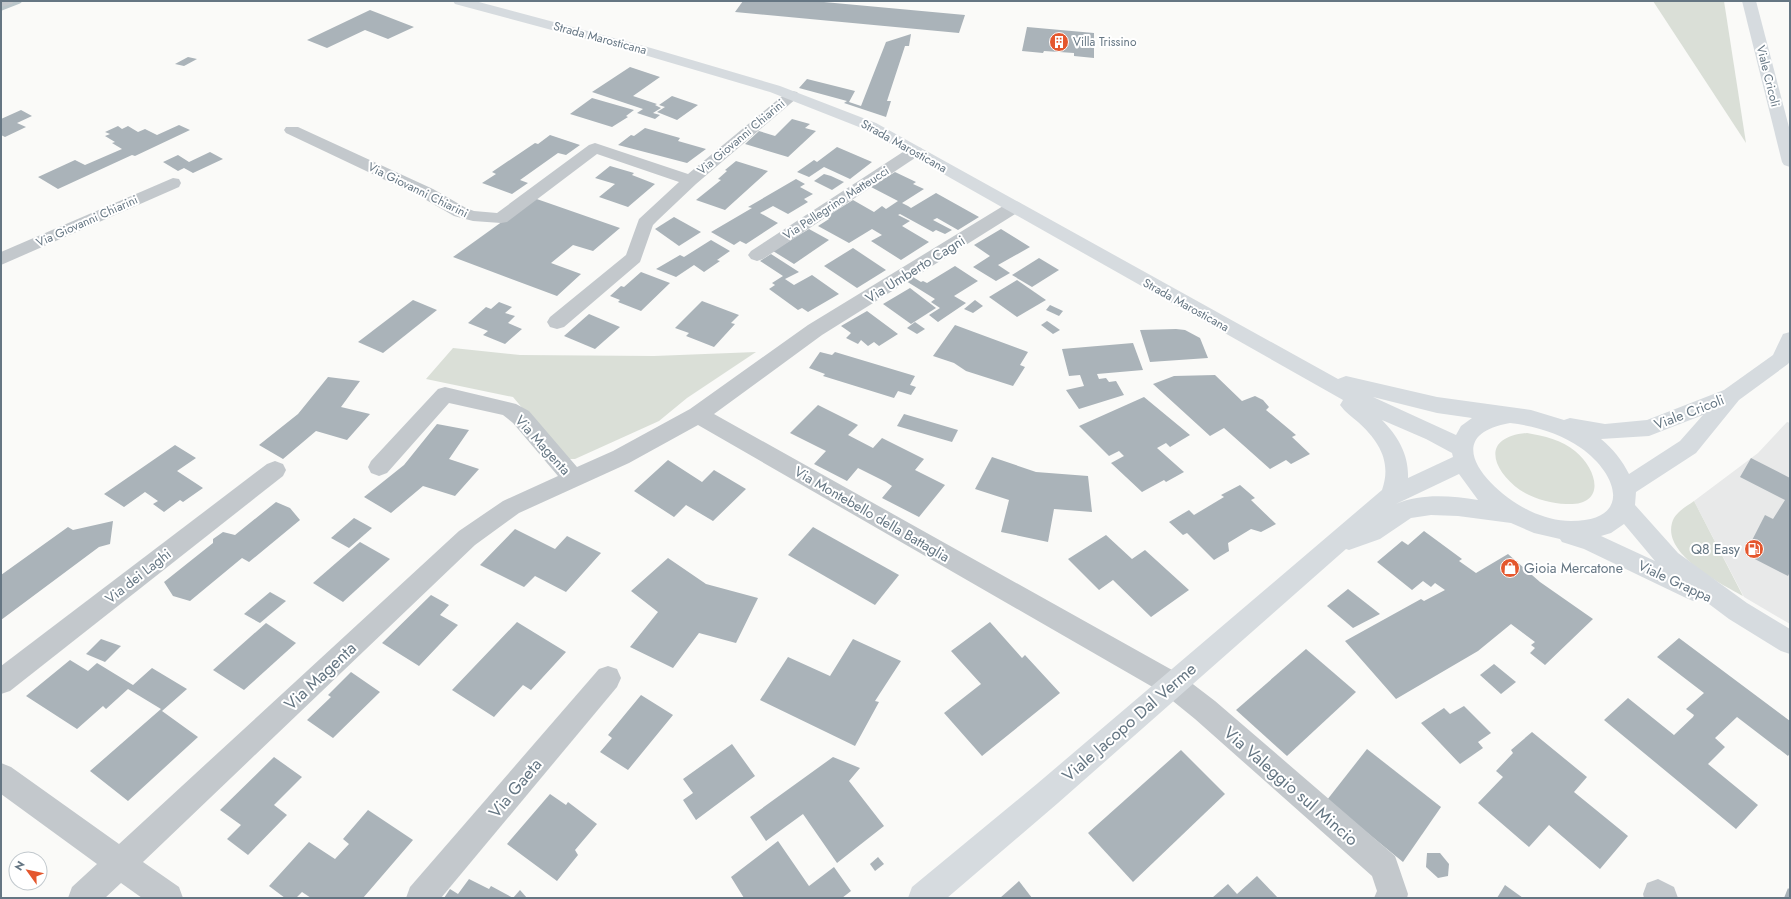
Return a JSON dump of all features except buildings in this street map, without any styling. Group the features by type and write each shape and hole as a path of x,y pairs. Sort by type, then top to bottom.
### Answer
{"main road":[{"name":"Strada Marosticana","path":"460,1 646,51 792,95 870,126 1313,375 1382,411 1434,433 1463,455"},
{"name":"Viale Cricoli","path":"1749,1 1788,156"},
{"name":"Viale Cricoli","path":"1761,1 1788,156"},
{"name":"Viale Cricoli","path":"1625,498 1688,447 1732,395 1781,359 1790,339"},
{"name":"Strada Marosticana","path":"1313,375 1437,405 1510,416"},
{"name":"Strada Marosticana","path":"1313,375 1370,420 1386,438 1395,456 1397,467 1396,484 1391,495"},
{"name":"Viale Cricoli","path":"1550,422 1605,432 1649,428 1732,395"},
{"path":"1510,416 1529,417 1550,422 1571,431 1590,443 1607,457 1619,472 1625,498 1614,521 1595,529 1571,531 1544,526 1515,514 1491,499 1474,480 1463,455 1467,435 1476,424 1491,418 1510,416"},
{"name":"Viale Jacopo Dal Verme","path":"922,898 1048,793 1391,495 1463,455"},
{"name":"Viale Grappa","path":"1625,498 1669,560 1738,611 1790,643"},
{"name":"Viale Jacopo Dal Verme","path":"1334,545 1371,532 1395,515 1409,509 1431,507 1481,509 1515,514"},
{"name":"Viale Grappa","path":"1544,526 1592,542 1738,611"}],"street":[{"path":"1,3 8,1"},
{"name":"Via Giovanni Chiarini","path":"557,322 634,258 645,223 690,180 792,95"},
{"name":"Via Giovanni Chiarini","path":"292,130 427,193 460,212 490,219 501,218 595,148 690,180"},
{"name":"Via Pellegrino Matteucci","path":"757,256 916,151"},
{"name":"Via Giovanni Chiarini","path":"1,259 173,184"},
{"name":"Via Umberto Cagni","path":"698,415 815,330 1014,207"},
{"name":"Via Magenta","path":"379,467 445,394 510,409 521,417 574,479"},
{"name":"Via Magenta","path":"84,898 467,538 511,507 621,457 698,415"},
{"name":"Via Montebello della Battaglia","path":"698,415 1172,684"},
{"name":"Via dei Laghi","path":"1,682 275,470"},
{"name":"Via Gaeta","path":"421,898 608,678"},
{"name":"Via Valeggio sul Mincio","path":"1172,684 1384,867 1392,894 1389,898"},
{"path":"1,777 121,862 168,898"}],"shaded area":[{"path":"1653,1 1724,1 1746,143"},
{"path":"453,348 520,355 654,356 756,352 687,398 659,421 575,459 565,459 513,397 426,379"},
{"name":"Q8 Easy","path":"1787,422 1790,423 1790,624 1744,597 1694,501 1758,453"},
{"path":"1527,433 1559,441 1570,447 1583,459 1593,477 1594,485 1593,493 1588,499 1579,503 1566,504 1549,502 1525,493 1510,482 1502,473 1497,464 1495,455 1497,447 1502,441 1512,436"},
{"path":"1694,501 1743,596 1696,567 1676,546 1672,535 1673,519 1681,510"}],"waterway":[{"path":"1,8 19,1"}],"place":[{"name":"Villa Trissino","path":"1059,42"},
{"name":"Q8 Easy","path":"1754,549"},
{"name":"Gioia Mercatone","path":"1510,568"}]}
